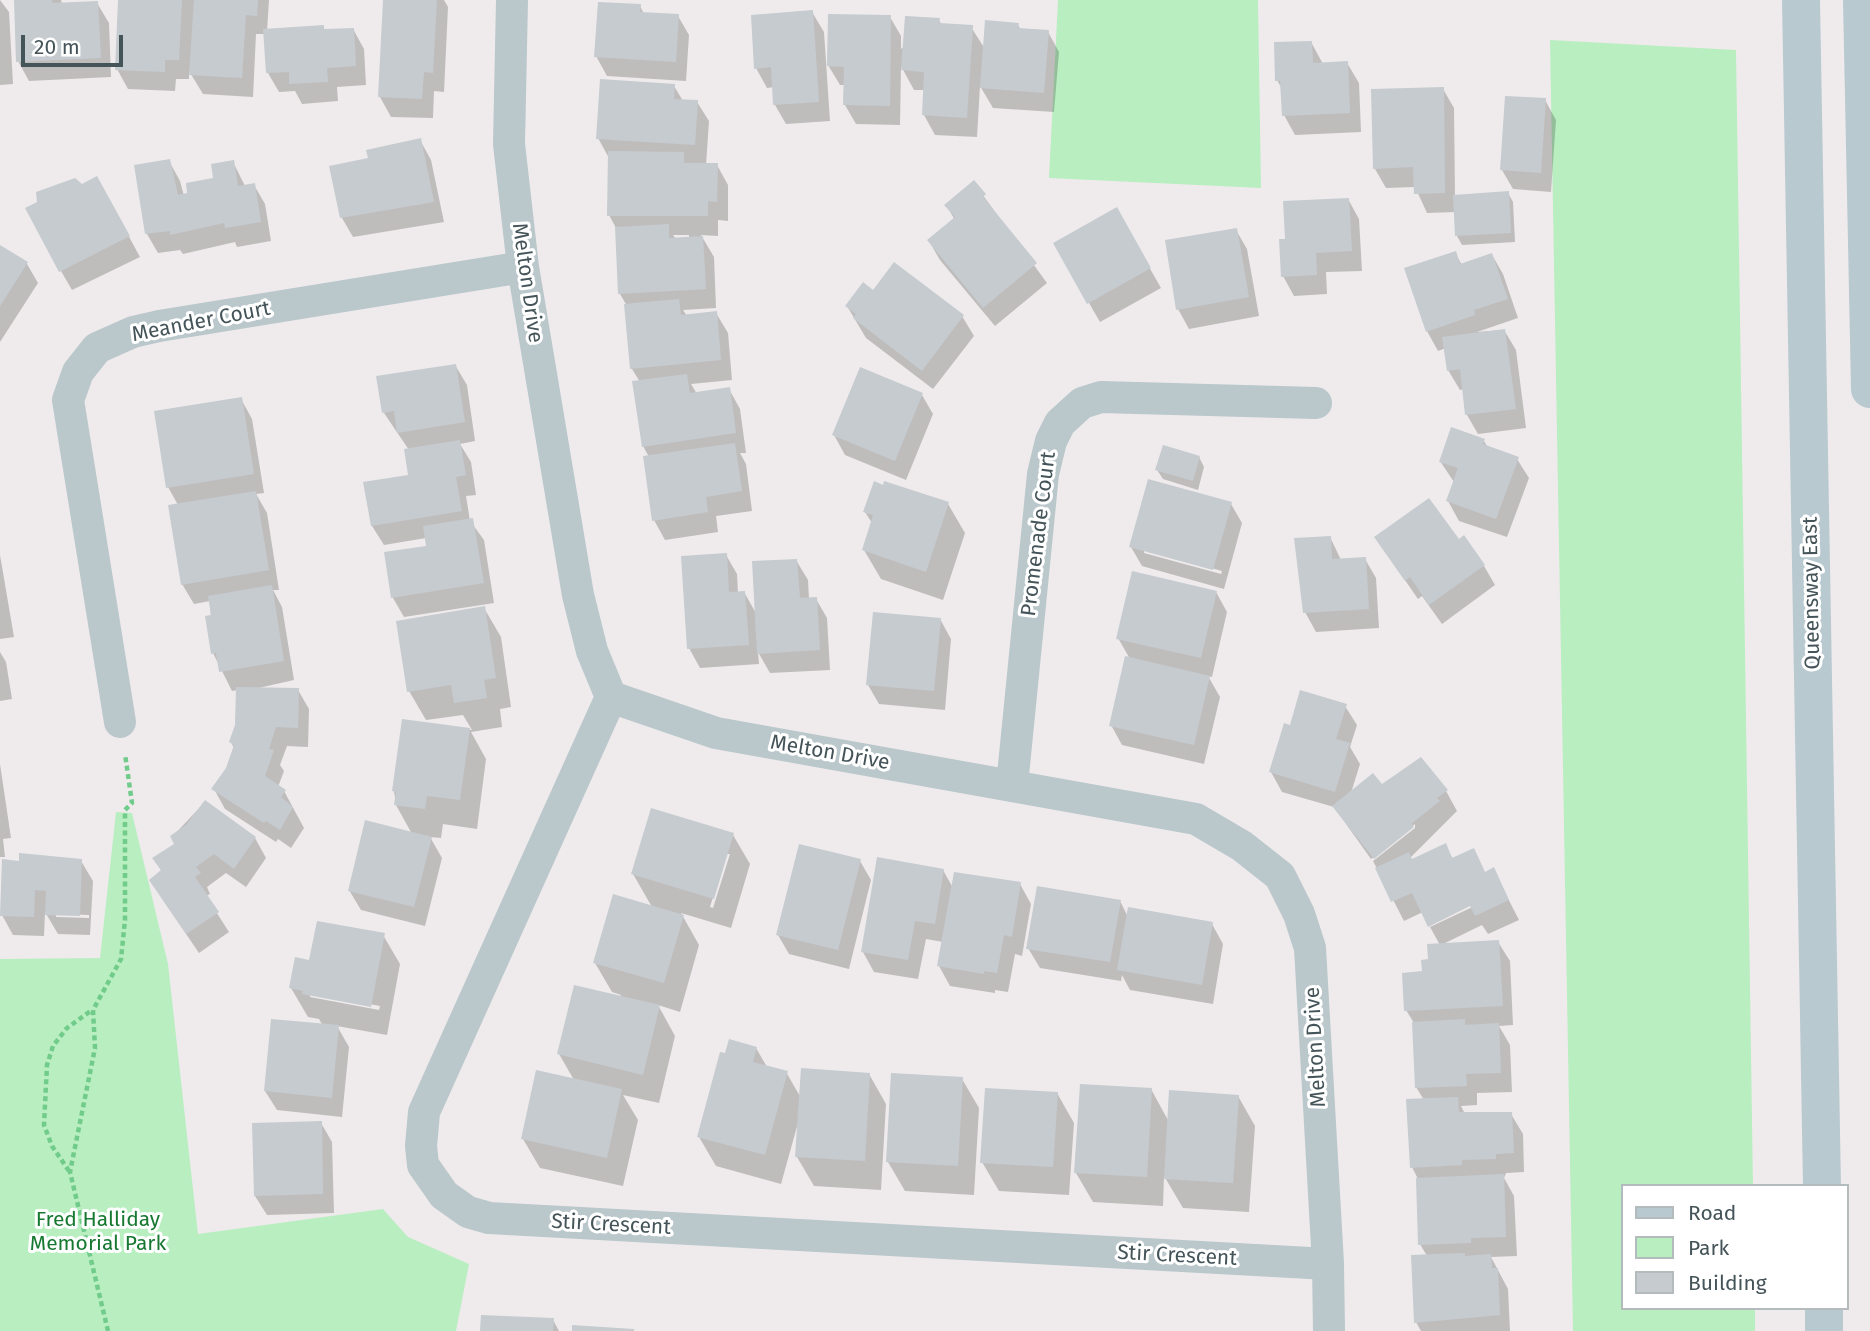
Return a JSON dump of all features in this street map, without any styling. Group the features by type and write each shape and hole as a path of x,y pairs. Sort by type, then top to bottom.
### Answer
{"main road":[{"name":"Queensway East","path":"1801,0 1822,1184"},
{"path":"1862,0 1870,389"},
{"path":"1824,1310 1824,1331"}],"street":[{"name":"Melton Drive","path":"512,0 509,144 523,267 578,595 592,651 611,697 716,733 1196,819 1242,846 1280,876 1300,914 1310,948 1328,1264 1329,1331"},
{"name":"Meander Court","path":"120,722 68,400 78,372 97,348 134,332 159,326 523,267"},
{"name":"Promenade Court","path":"1012,786 1044,474 1051,441 1060,423 1082,403 1101,397 1316,403"},
{"name":"Stir Crescent","path":"611,697 424,1112 421,1146 423,1165 444,1195 468,1212 489,1218 1328,1264"}],"path":[{"path":"108,1331 70,1172 52,1146 44,1125 47,1065 53,1046 67,1028 93,1010 121,958 125,920 125,810 132,803 120,722"},
{"path":"70,1172 94,1048 93,1010"}],"green space":[{"path":"1058,0 1258,0 1261,188 1049,178"},
{"path":"1550,40 1736,50 1753,1184 1622,1184 1622,1310 1755,1310 1755,1331 1573,1331"},
{"name":"Fred Halliday Memorial Park","path":"116,812 132,813 168,964 198,1234 383,1209 408,1237 469,1264 456,1331 0,1331 0,959 100,958"}],"building":[{"path":"14,0 52,0 52,3 98,1 101,58 16,62"},
{"path":"118,0 182,0 179,60 165,60 165,72 115,70"},
{"path":"194,0 258,0 257,16 246,15 242,78 189,75"},
{"path":"383,0 437,0 433,73 424,72 422,99 378,97"},
{"path":"598,2 641,4 640,12 679,14 676,62 594,57"},
{"path":"813,10 819,102 773,105 771,67 754,69 751,15"},
{"path":"828,14 891,15 890,106 843,105 844,67 827,66"},
{"path":"905,16 940,18 939,23 973,25 967,118 922,115 924,72 901,70"},
{"path":"985,20 1019,23 1018,28 1049,30 1044,93 980,88"},
{"path":"324,25 324,29 354,28 356,66 327,68 328,82 289,84 289,72 266,73 263,29"},
{"path":"1312,41 1313,63 1348,61 1350,113 1282,116 1280,81 1275,81 1274,42"},
{"path":"600,79 675,84 674,99 698,100 695,145 596,139"},
{"path":"1444,87 1445,193 1414,194 1413,167 1373,169 1371,89"},
{"path":"1505,96 1546,98 1541,173 1500,170"},
{"path":"421,138 434,202 340,218 329,166 368,158 366,150"},
{"path":"608,151 684,152 684,163 718,163 717,202 708,201 708,216 607,216"},
{"path":"170,159 178,195 187,193 186,183 213,178 211,164 234,160 238,186 255,183 261,222 225,228 224,223 170,235 170,231 145,234 134,165"},
{"path":"97,176 130,236 59,272 25,208 37,202 36,192 75,178 82,184"},
{"path":"974,180 986,194 983,197 1037,263 983,308 927,240 955,217 944,205"},
{"path":"1509,191 1511,233 1455,236 1453,195"},
{"path":"1349,198 1352,251 1316,253 1317,275 1281,277 1279,239 1285,239 1283,201"},
{"path":"1117,207 1151,268 1087,304 1053,243"},
{"path":"669,224 669,238 703,236 706,289 618,294 615,227"},
{"path":"1237,228 1249,297 1176,310 1165,240"},
{"path":"0,245 28,262 0,306"},
{"path":"1456,251 1460,264 1492,253 1508,299 1474,310 1475,315 1426,332 1404,268"},
{"path":"894,262 964,315 922,371 853,318 856,314 845,306 863,282 873,290"},
{"path":"679,299 681,315 717,311 721,360 630,369 624,304"},
{"path":"1505,329 1516,409 1465,415 1460,369 1447,371 1442,337"},
{"path":"456,364 465,422 397,433 394,411 382,413 376,376"},
{"path":"860,367 923,393 895,461 832,435"},
{"path":"687,374 690,393 730,387 736,433 642,447 632,381"},
{"path":"242,397 254,474 166,488 154,411"},
{"path":"1451,427 1485,439 1483,444 1519,457 1496,519 1446,501 1458,468 1439,462"},
{"path":"460,440 466,475 456,477 462,511 371,526 363,482 408,475 404,449"},
{"path":"735,443 742,491 706,497 708,512 652,521 643,456"},
{"path":"1163,445 1200,456 1193,481 1155,470"},
{"path":"1148,479 1232,502 1213,570 1129,547"},
{"path":"874,481 883,485 884,481 949,502 926,572 862,550 873,515 863,512"},
{"path":"256,491 269,570 181,585 168,505"},
{"path":"1429,498 1459,539 1464,535 1485,565 1429,605 1410,577 1405,581 1374,537"},
{"path":"473,518 484,583 391,598 384,552 426,546 423,526"},
{"path":"1331,536 1332,559 1366,557 1369,609 1303,613 1294,538"},
{"path":"727,553 729,592 745,591 749,645 687,649 681,556"},
{"path":"797,559 800,598 817,597 820,650 757,654 752,561"},
{"path":"1132,571 1217,591 1201,658 1116,639"},
{"path":"272,585 284,661 219,672 216,653 211,654 205,616 211,615 208,596"},
{"path":"485,606 496,678 484,680 487,698 454,703 451,685 407,692 396,621"},
{"path":"873,612 941,618 934,691 866,685"},
{"path":"1125,656 1210,676 1194,745 1109,726"},
{"path":"236,687 299,688 298,728 276,727 269,749 274,750 265,776 286,790 281,797 293,807 280,830 266,821 264,823 211,789 226,768 234,745 229,742 235,725"},
{"path":"1300,690 1347,704 1336,739 1350,743 1335,792 1269,772 1284,723 1290,725"},
{"path":"402,719 470,728 460,800 427,796 425,809 394,805 396,792 392,791"},
{"path":"1421,757 1448,790 1437,798 1440,801 1411,824 1414,827 1374,859 1332,806 1373,773 1382,784"},
{"path":"205,800 256,837 234,869 214,854 196,867 201,873 195,877 219,912 186,934 149,880 161,870 152,858 174,844 170,836 186,825"},
{"path":"651,808 734,833 714,899 631,874"},
{"path":"365,820 432,837 414,907 348,891"},
{"path":"1446,843 1452,858 1474,848 1485,872 1494,867 1509,900 1475,916 1470,906 1428,927 1412,893 1391,902 1375,868 1409,852 1412,859"},
{"path":"799,844 861,859 838,950 776,935"},
{"path":"19,853 82,859 80,916 45,915 46,891 35,890 34,917 0,916 2,859 19,861"},
{"path":"877,857 944,869 935,924 915,921 908,960 861,952"},
{"path":"954,872 1021,882 1012,937 1004,935 997,973 984,971 984,974 937,966"},
{"path":"1037,886 1121,900 1110,962 1026,949"},
{"path":"613,894 684,915 664,983 593,963"},
{"path":"1128,907 1213,922 1202,985 1117,970"},
{"path":"317,921 385,933 371,1007 302,994 303,991 289,988 295,957 309,960"},
{"path":"1499,940 1503,1006 1404,1011 1402,973 1422,971 1421,960 1428,959 1427,944"},
{"path":"574,985 660,1005 643,1075 557,1054"},
{"path":"271,1019 339,1025 332,1098 264,1091"},
{"path":"1465,1019 1465,1025 1499,1023 1501,1073 1466,1074 1467,1086 1415,1088 1412,1022"},
{"path":"729,1039 757,1047 753,1062 788,1071 765,1155 697,1137 720,1052 725,1053"},
{"path":"801,1068 870,1073 865,1161 795,1157"},
{"path":"536,1070 622,1089 607,1158 521,1139"},
{"path":"891,1073 963,1077 958,1166 886,1162"},
{"path":"1080,1084 1152,1088 1147,1177 1074,1173"},
{"path":"985,1088 1058,1092 1053,1167 980,1163"},
{"path":"1169,1090 1239,1095 1233,1183 1164,1179"},
{"path":"1458,1097 1459,1112 1512,1112 1514,1153 1496,1154 1496,1159 1462,1160 1462,1165 1410,1168 1406,1099"},
{"path":"322,1121 323,1194 254,1196 252,1123"},
{"path":"1504,1174 1506,1237 1471,1238 1471,1243 1418,1245 1416,1178"},
{"path":"1465,1253 1465,1256 1491,1254 1492,1268 1498,1268 1500,1315 1414,1323 1411,1255"},
{"path":"481,1315 554,1318 553,1331 480,1331"},
{"path":"572,1325 634,1329 634,1331 572,1331"}]}
